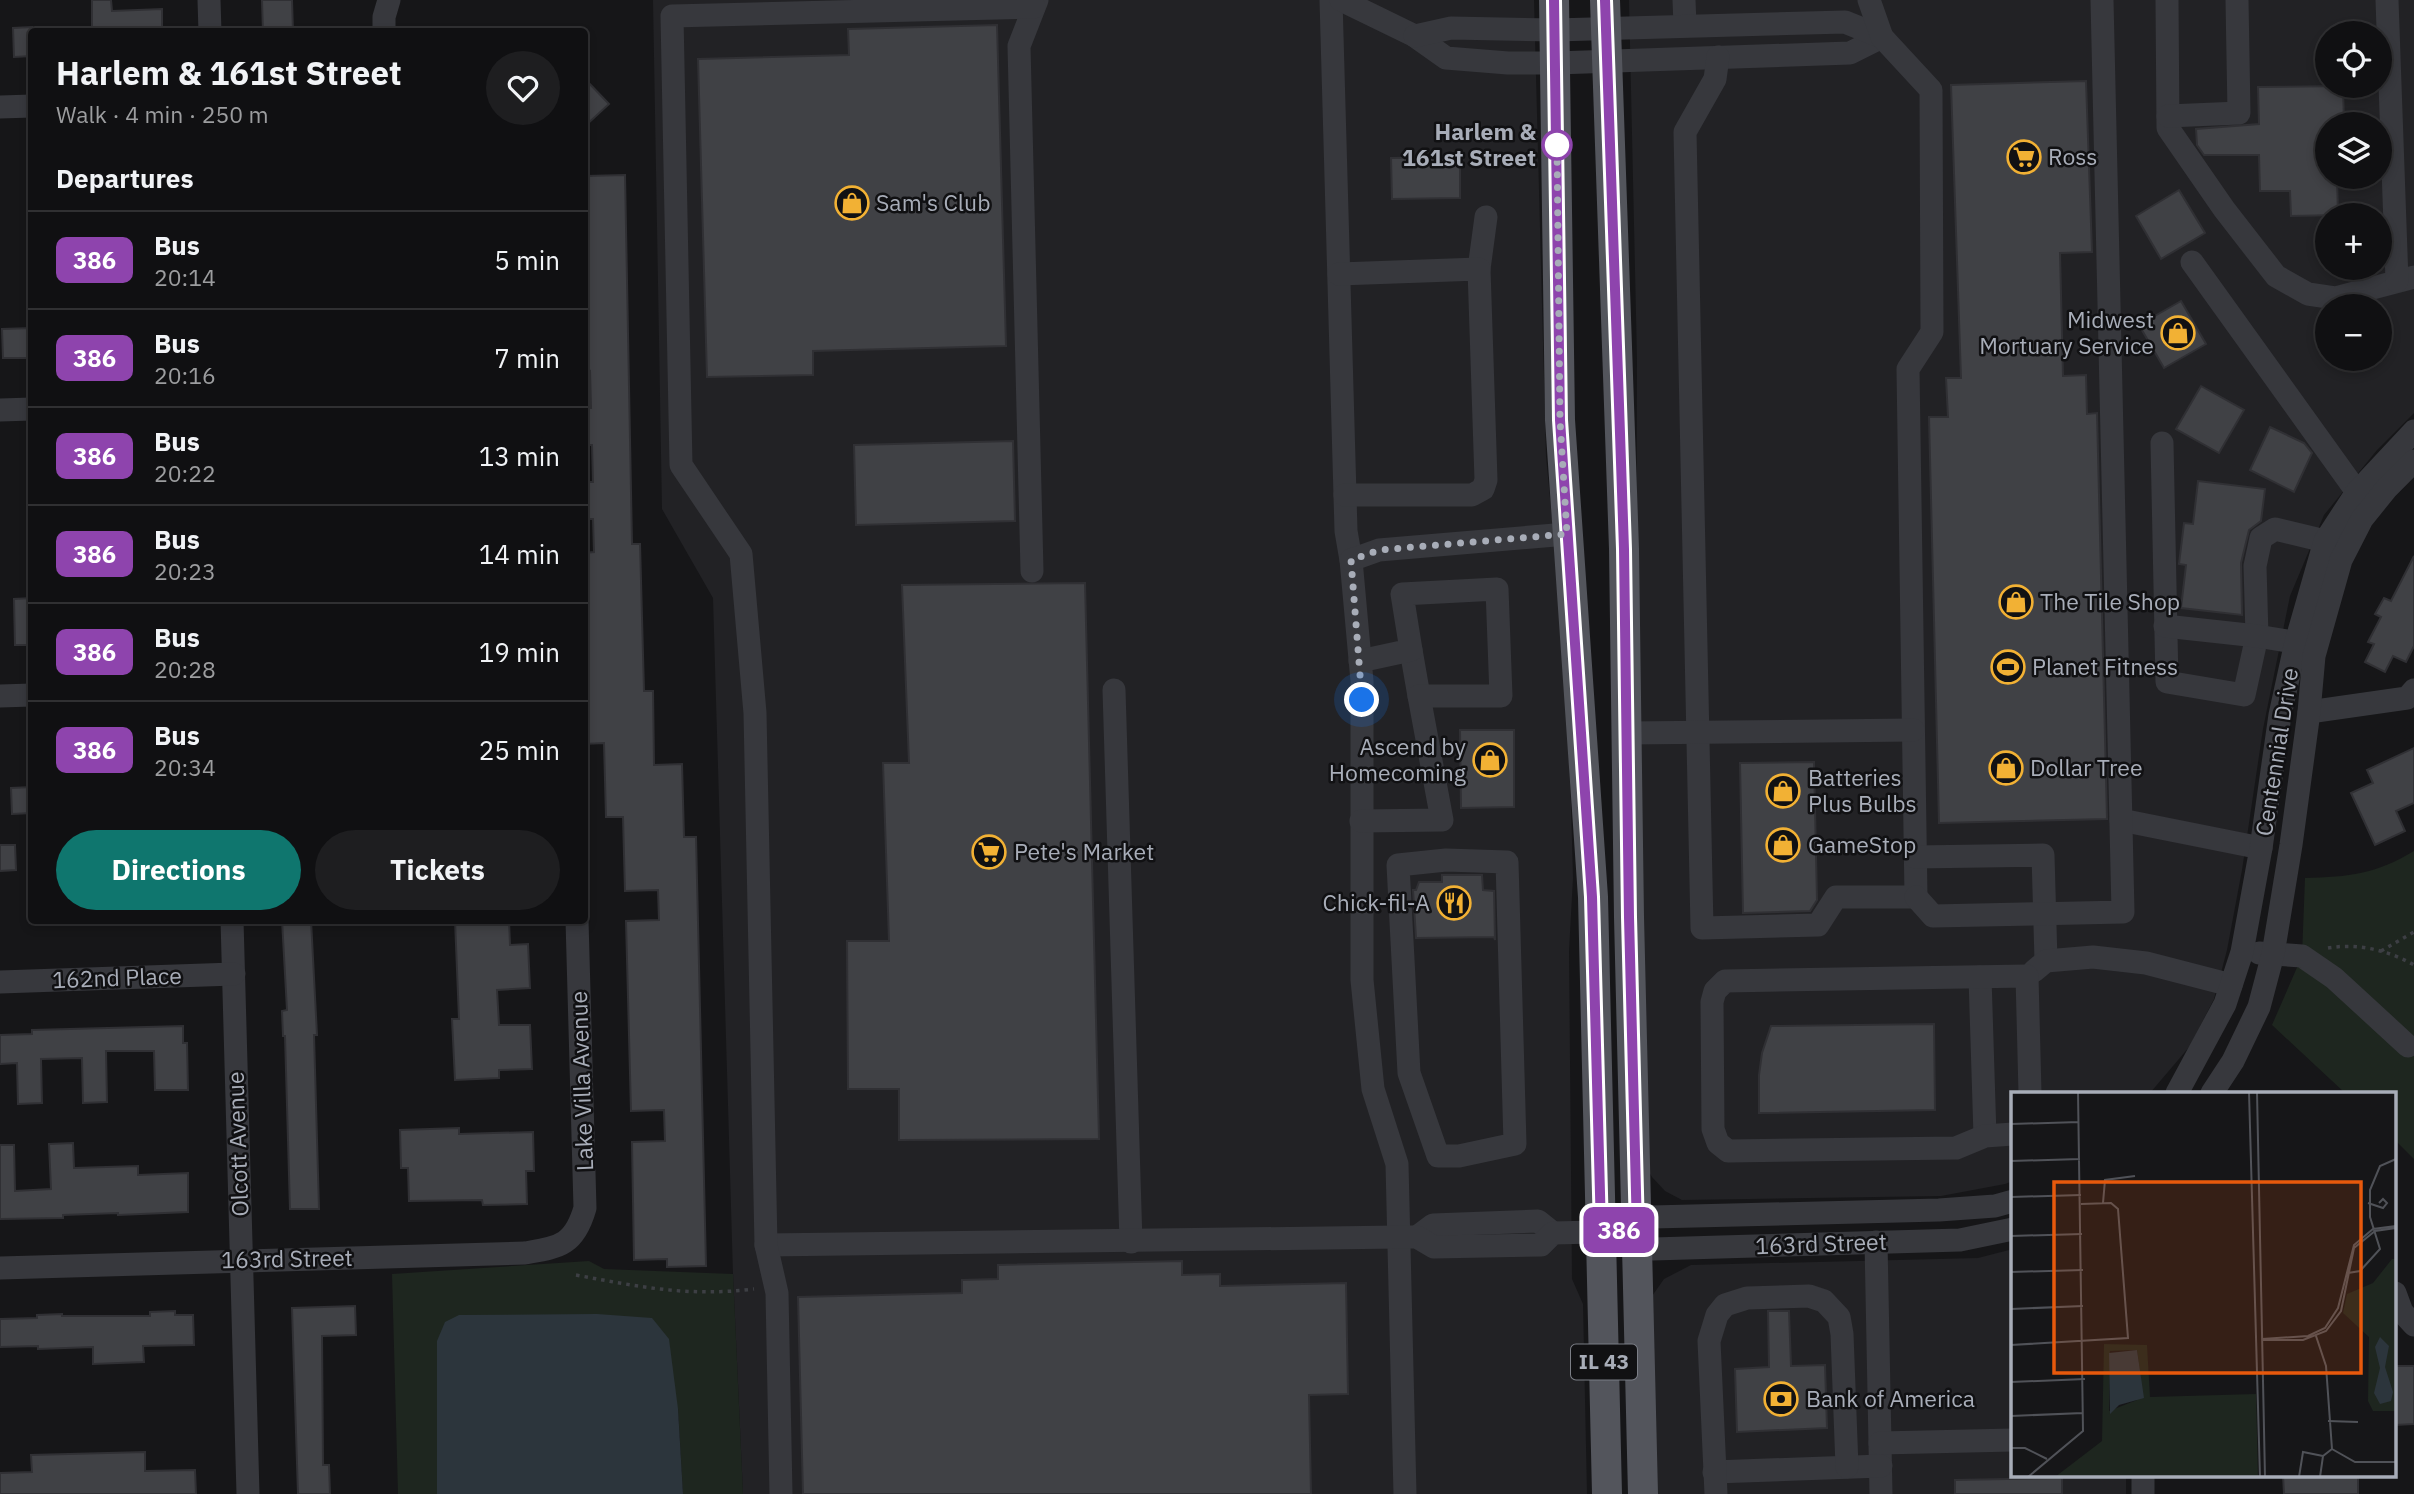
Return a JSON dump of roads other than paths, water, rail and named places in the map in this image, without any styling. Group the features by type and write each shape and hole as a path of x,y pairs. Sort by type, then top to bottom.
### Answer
{"main road":[{"name":"IL 43","path":"1554,0 1560,420 1592,897 1607,1494"},
{"name":"IL 43","path":"1605,15 1624,549 1643,1494"}],"street":[{"path":"209,0 210,28"},
{"path":"384,28 389,0"},
{"path":"1331,0 1346,531 1360,661 1363,980 1373,1089 1397,1164 1408,1237 1405,1494"},
{"path":"1341,0 1415,36 1446,58 1507,63 1850,53 1882,37"},
{"path":"1684,0 1685,25"},
{"path":"1869,0 1882,37 1931,90 1932,332 1908,369 1916,897 1933,916 2123,912 2102,0"},
{"path":"2167,0 2168,128 2224,209 2276,276 2308,295 2334,298 2406,279 2387,0"},
{"path":"2168,116 2239,113 2237,0"},
{"path":"780,1494 776,1287 766,1245 755,713 741,554 681,464 672,16 1035,4 1019,46 1032,571"},
{"path":"1415,36 1451,28 1555,30 1605,15 1642,27 1845,22 1882,37"},
{"path":"1718,57 1715,79 1685,132 1702,928 1818,925 1836,897 1916,897"},
{"path":"0,107 28,106"},
{"path":"1345,495 1472,495 1483,489 1486,480 1479,269 1486,217"},
{"path":"2192,262 2365,499"},
{"path":"1339,274 1479,269"},
{"path":"0,410 28,409"},
{"name":"Centennial Drive","path":"2213,1092 2233,1060 2259,1007 2273,954 2309,712 2306,644 2325,541 2365,499 2414,431"},
{"path":"2162,443 2167,682 2245,695 2257,636 2255,566 2261,538 2275,529 2325,541"},
{"name":"Centennial Drive","path":"2179,1092 2225,1004 2242,952 2261,848 2280,716 2306,644 2341,560 2362,519 2365,499 2414,461"},
{"path":"1351,560 1379,550 1567,534"},
{"path":"1361,821 1442,820 1419,696 1402,594 1497,589 1502,696 1419,696"},
{"path":"2165,626 2306,644"},
{"path":"1360,661 1411,650"},
{"path":"1114,690 1131,1242"},
{"path":"2309,712 2407,698 2414,690"},
{"path":"0,696 28,695"},
{"path":"1627,733 1913,730"},
{"path":"2121,820 2261,848"},
{"path":"1915,857 2043,855 2046,961"},
{"path":"1446,860 1507,862 1515,1144 1459,1156 1438,1156 1409,1073 1403,978 1398,865 1446,860"},
{"name":"Olcott Avenue","path":"232,924 248,1494"},
{"name":"Lake Villa Avenue","path":"569,1238 580,1225 585,1208 577,924"},
{"path":"2242,952 2302,956 2334,978 2408,1046"},
{"path":"2011,1134 1985,1136 1956,1148 1728,1151 1718,1143 1713,1129 1712,1002 1715,991 1725,981 2027,976 2046,961 2093,957 2146,963 2231,985"},
{"name":"162nd Place","path":"0,982 234,974"},
{"path":"2027,976 2030,1092"},
{"path":"1980,977 1985,1136"},
{"name":"163rd Street","path":"1408,1237 1433,1225 1538,1221 1553,1233 1637,1231 1652,1217 1939,1210 1995,1206 2011,1202"},
{"path":"1856,1212 1866,1242 1881,1494"},
{"name":"163rd Street","path":"1637,1231 1653,1249 1961,1240 2011,1229"},
{"path":"766,1245 1408,1237"},
{"name":"163rd Street","path":"0,1268 525,1253 559,1247 569,1238"},
{"path":"1847,1467 1839,1317 1824,1301 1809,1296 1747,1298 1725,1305 1717,1315 1709,1341 1715,1483 1847,1467 1881,1466"},
{"path":"2396,1296 2402,1312 2414,1325"},
{"path":"1880,1443 2011,1440"},
{"path":"2143,1476 2143,1494"}],"place":[{"name":"Harlem & 161st Street","path":"1557,145"},
{"name":"Ross","path":"2024,157"},
{"name":"Sam's Club","path":"852,203"},
{"name":"Midwest Mortuary Service","path":"2178,333"},
{"name":"The Tile Shop","path":"2016,602"},
{"name":"Planet Fitness","path":"2008,667"},
{"name":"Ascend by Homecoming","path":"1490,760"},
{"name":"Dollar Tree","path":"2006,768"},
{"name":"Batteries Plus Bulbs","path":"1783,791"},
{"name":"GameStop","path":"1783,845"},
{"name":"Pete's Market","path":"989,852"},
{"name":"Chick-fil-A","path":"1454,903"},
{"name":"Bank of America","path":"1781,1399"}]}
